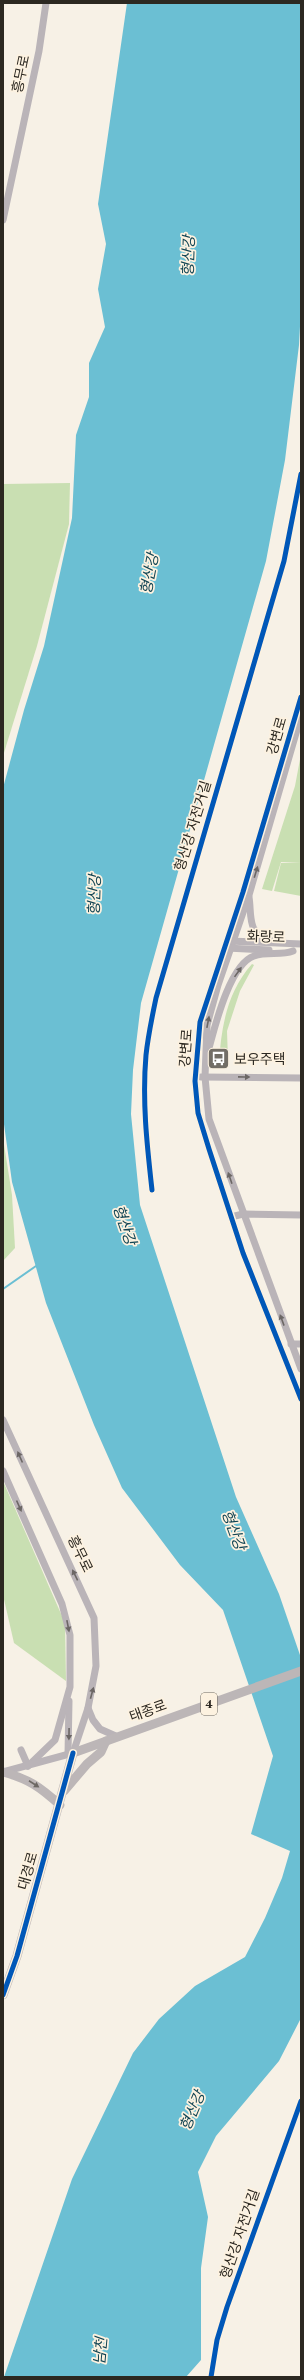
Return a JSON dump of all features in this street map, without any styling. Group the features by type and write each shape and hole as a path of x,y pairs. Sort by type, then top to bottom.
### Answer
{"main road":[{"name":"태종로","path":"71,1755 301,1671"},
{"path":"63,1792 87,1764 101,1752 106,1741"},
{"name":"대경로","path":"3,1995 17,1956 60,1805 71,1755"},
{"path":"3,1772 26,1779 38,1786 60,1805"}],"street":[{"name":"흥무로","path":"3,220 39,51 46,3"},
{"name":"강변로","path":"301,697 243,892 207,1024 205,1077 209,1119 242,1214 290,1344 301,1369"},
{"name":"강변로","path":"301,716 249,895 228,945 200,1022 196,1076 198,1113 231,1217 243,1253 301,1399"},
{"path":"249,895 251,910 249,919 254,930 266,940 285,944"},
{"name":"화랑로","path":"228,945 301,944"},
{"name":"화랑로","path":"228,945 297,951"},
{"path":"206,1061 221,1006 237,971 252,956 266,953 286,954 297,951"},
{"path":"196,1076 301,1078"},
{"path":"231,1217 242,1214 301,1215"},
{"path":"290,1344 301,1344"},
{"name":"흥무로","path":"3,1420 94,1618 96,1666 88,1708 71,1755"},
{"path":"3,1471 52,1581 68,1622 70,1636 71,1755"},
{"path":"21,1750 28,1766 55,1740 70,1687"},
{"path":"88,1708 93,1720 100,1729 118,1737"},
{"name":"태종로","path":"3,1772 71,1755"}],"green space":[{"path":"70,483 69,524 37,646 3,756 3,484"},
{"path":"301,754 301,862 281,862 272,891 262,889 295,786"},
{"path":"301,862 301,896 274,891 281,863"},
{"path":"252,964 254,965 240,991 227,1031 228,1060 225,1063 219,1064 221,1037 231,998 243,975"},
{"path":"3,1138 12,1195 15,1248 3,1261"},
{"path":"3,1481 65,1623 66,1681 14,1643 3,1595"}],"water":[{"path":"127,3 301,3 301,308 299,345 285,460 266,561 141,1003 133,1070 131,1114 140,1205 236,1497 279,1594 301,1658 301,2018 279,2061 216,2136 198,2172 208,2217 201,2268 201,2360 186,2377 4,2377 72,2179 133,2053 159,2019 195,1986 245,1957 265,1918 282,1878 290,1851 251,1834 273,1756 223,1610 180,1565 122,1488 94,1425 46,1303 12,1182 3,1117 3,788 24,710 44,646 72,518 76,435 89,397 89,363 105,327 98,289 106,244 98,204"}],"waterway":[{"path":"3,1289 36,1266"}],"cycle path":[{"name":"형산강 자전거길","path":"152,1190 145,1106 145,1072 150,1026 156,998 284,561 301,474"},
{"path":"301,697 243,892 200,1022 195,1081 198,1113 243,1253 301,1399"},
{"path":"3,1995 17,1956 73,1753"},
{"name":"형산강 자전거길","path":"211,2377 217,2340 227,2307 301,2101"}],"place":[{"name":"보우주택","path":"219,1059"}],"water label":[{"name":"형산강","path":"189,256"},
{"name":"형산강","path":"150,574"},
{"name":"형산강","path":"95,895"},
{"name":"형산강","path":"124,1225"},
{"name":"형산강","path":"233,1530"},
{"name":"형산강","path":"193,2111"},
{"name":"남천","path":"101,2351"}]}
